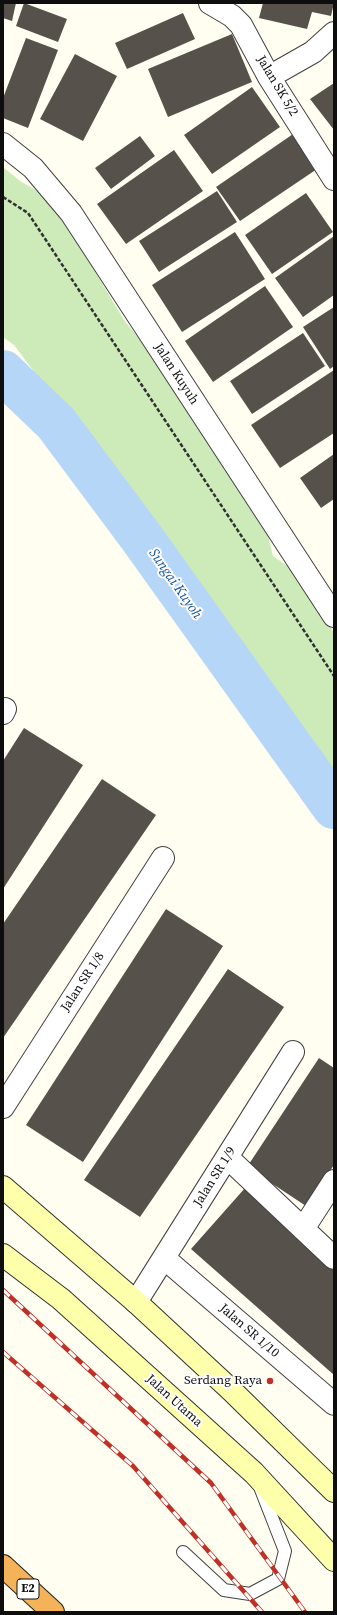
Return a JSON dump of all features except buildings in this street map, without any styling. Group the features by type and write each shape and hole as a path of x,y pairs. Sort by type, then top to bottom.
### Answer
{"highway":[{"name":"E2","path":"3,1566 53,1612"}],"street":[{"name":"Jalan SK 5/2","path":"210,3 232,16 241,26 269,77 334,179"},
{"path":"269,77 313,52 334,33"},
{"name":"Jalan Kuyuh","path":"3,144 33,168 71,213 334,616"},
{"name":"Jalan SR 1/8","path":"3,1107 163,858"},
{"name":"Jalan SR 1/9","path":"136,1302 293,1052"},
{"path":"227,1158 334,1258"},
{"path":"303,1229 334,1180"},
{"path":"3,1187 136,1302 231,1390 334,1491"},
{"name":"Jalan Utama","path":"3,1255 61,1299 254,1473 334,1560"},
{"name":"Jalan SR 1/10","path":"164,1258 334,1404"}],"lane":[{"path":"183,1552 224,1590 250,1594 278,1579 285,1550 254,1473"}],"path":[{"path":"3,197 28,213 334,676"}],"green space":[{"path":"3,167 20,181 47,197 88,260 124,320 190,402 261,509 273,556 299,574 334,633 334,771 14,345 3,337"}],"waterway":[{"name":"Sungai Kuyoh","path":"3,372 56,423 141,537 334,807"}],"railway":[{"path":"3,1290 211,1483 305,1612"},
{"path":"3,1352 133,1466 262,1612"}],"place":[{"name":"Serdang Raya","path":"270,1381"}]}
